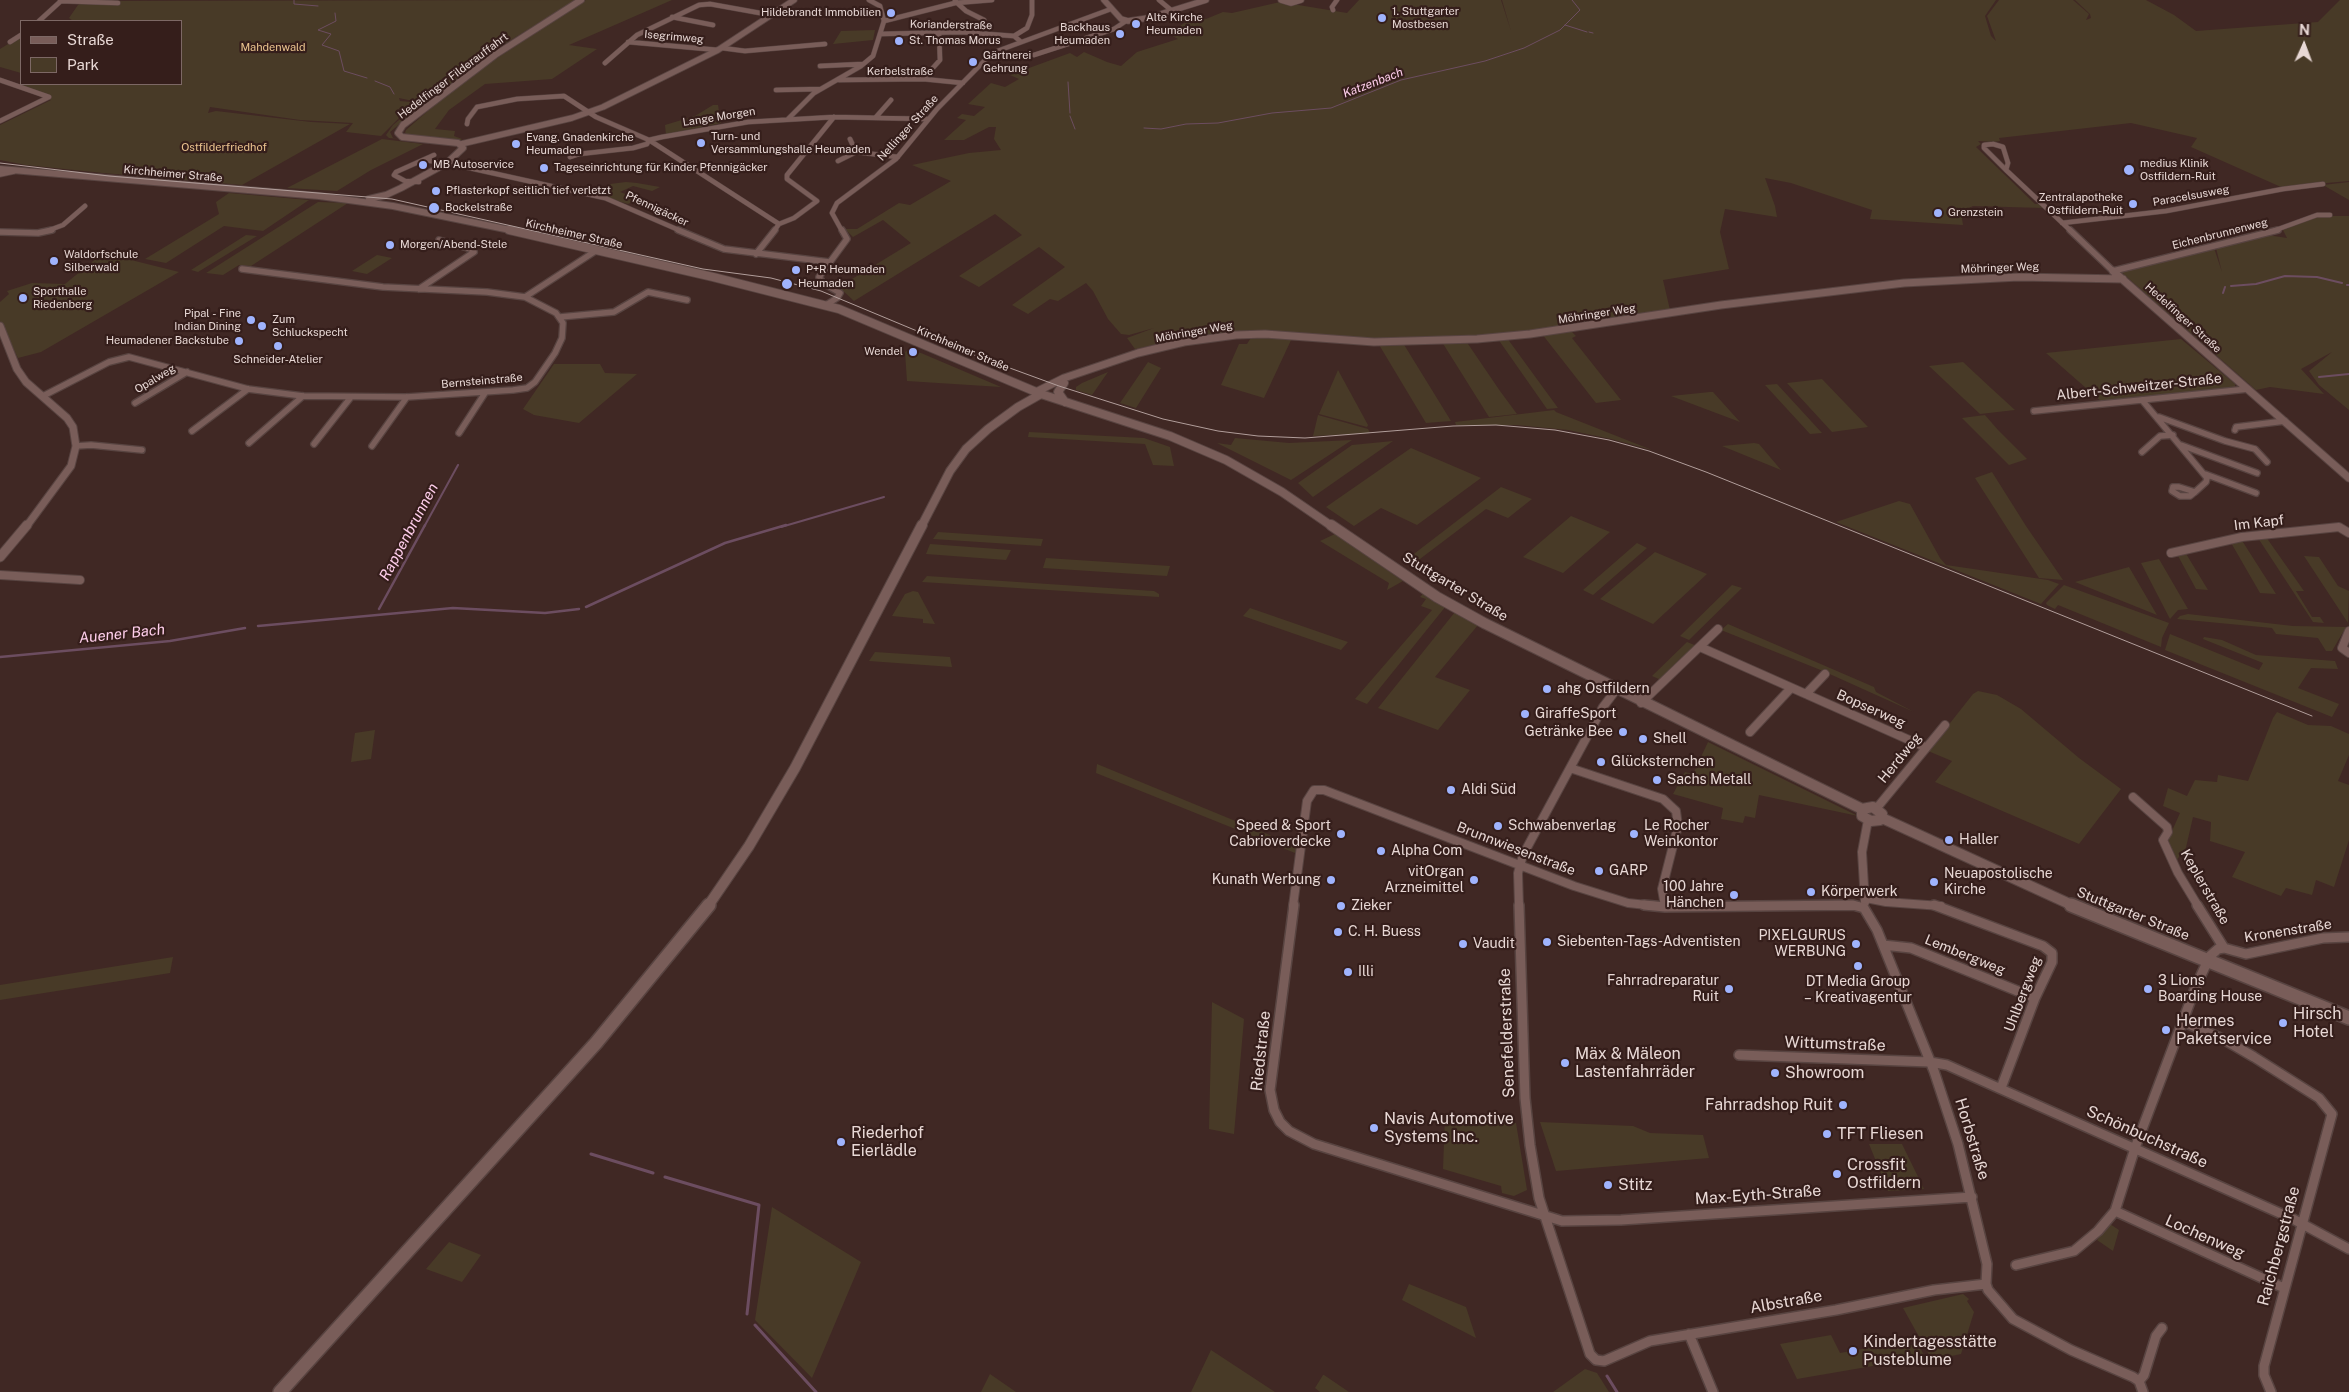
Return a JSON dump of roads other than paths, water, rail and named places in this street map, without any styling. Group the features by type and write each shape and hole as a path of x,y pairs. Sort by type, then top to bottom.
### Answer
{"main road":[{"name":"Hedelfinger Filderauffahrt","path":"462,145 404,137 399,135 398,131 488,60 581,0"},
{"path":"381,204 441,170 462,150 462,145"},
{"path":"357,200 373,199 391,193 447,163"},
{"name":"Kirchheimer Straße","path":"0,170 357,200 466,220 826,306 1038,393"},
{"path":"381,204 391,193"},
{"path":"1064,383 1058,391 1060,398 1065,402"},
{"path":"280,1392 596,1043 710,903 749,846 791,775 945,478 966,450 988,429 1038,393"},
{"name":"Stuttgarter Straße","path":"1038,393 1179,440 1242,468 1437,597 1490,627 1862,809"},
{"path":"1018,407 1041,402 1065,402"},
{"path":"1866,807 1879,813 1875,821 1868,820 1861,814 1862,809 1866,807"},
{"name":"Stuttgarter Straße","path":"1879,813 2038,891 2349,1018"}],"street":[{"path":"721,6 732,0"},
{"path":"462,145 590,113 720,49 794,0"},
{"path":"788,118 807,98 865,64 877,49 884,20 880,6 869,0"},
{"path":"884,20 955,2 992,0"},
{"path":"1020,41 1014,36 1027,28 1032,15 1032,0"},
{"path":"1104,0 1120,19 1123,26"},
{"path":"1159,0 1171,10"},
{"path":"1034,55 1206,0"},
{"path":"1281,0 1291,3 1301,0"},
{"path":"1333,10 1332,7 1338,0"},
{"path":"39,20 61,1 118,3"},
{"path":"955,2 984,20"},
{"name":"Isegrimweg","path":"605,63 637,35 703,4 721,6"},
{"path":"721,6 771,15"},
{"name":"Nellinger Straße","path":"826,306 840,294 838,290 823,283 820,276 847,239 845,233 833,218 833,208 898,157 928,119 992,53 1020,41 1112,9"},
{"name":"Isegrimweg","path":"672,18 713,25"},
{"path":"923,79 940,60 939,31"},
{"name":"Korianderstraße","path":"880,34 939,31 1014,36"},
{"path":"10,42 20,36"},
{"name":"Isegrimweg","path":"628,42 720,49"},
{"path":"720,49 745,51 825,44"},
{"path":"820,66 865,64"},
{"name":"Kerbelstraße","path":"837,80 923,79 964,83"},
{"path":"0,80 48,96 0,122"},
{"path":"776,90 821,89"},
{"path":"467,124 468,119 477,107 536,97 564,96 590,113 649,140 779,224"},
{"path":"876,117 891,100"},
{"path":"756,254 779,224 794,218 817,201 787,179 787,174 834,117"},
{"name":"Lange Morgen","path":"570,157 579,154 633,148 647,144 649,140 726,126 788,118 876,117 928,119"},
{"path":"850,139 856,152"},
{"name":"Hedelfinger Straße","path":"2006,170 2008,163 2003,147 1991,144 1983,145 2006,170 2114,271 2349,478"},
{"path":"838,162 844,156 856,152 898,157"},
{"path":"419,182 411,182 394,175 396,172 434,155"},
{"path":"423,160 447,163"},
{"name":"Pfennigäcker","path":"447,163 604,198 629,207 711,245 756,254 830,262"},
{"path":"0,174 14,171"},
{"name":"Paracelsusweg","path":"2062,223 2166,211 2283,189 2323,184"},
{"path":"0,232 43,234 62,224 85,206"},
{"name":"Eichenbrunnenweg","path":"2114,271 2281,228 2318,215 2330,215"},
{"path":"418,289 474,252 471,249 439,240"},
{"path":"525,297 597,250"},
{"path":"242,269 356,284 487,292 525,297 548,307 560,318 574,314 614,312 648,292 687,300"},
{"name":"Möhringer Weg","path":"1038,393 1118,359 1160,347 1242,334 1272,334 1374,342 1477,339 1530,334 1707,307 1890,284 2019,277 2123,279"},
{"name":"Bernsteinstraße","path":"43,396 119,359 129,357 248,389 303,396 407,397 485,393 527,388 535,382 555,353 564,329 560,318"},
{"path":"0,326 17,369 26,382 67,418 73,427 76,446 70,466 59,485 0,557"},
{"name":"Opalweg","path":"135,403 187,372"},
{"name":"Möhringer Weg","path":"1038,393 1064,378 1078,375"},
{"path":"192,431 248,389"},
{"name":"Albert-Schweitzer-Straße","path":"2034,411 2248,389"},
{"path":"459,433 485,393"},
{"path":"250,443 303,396"},
{"path":"314,444 351,397"},
{"path":"372,446 407,397"},
{"path":"2142,400 2205,474 2207,480 2195,492"},
{"path":"2157,416 2225,441 2255,449 2267,462"},
{"path":"2235,430 2237,427 2285,421"},
{"path":"2142,452 2160,436 2173,435"},
{"path":"76,446 91,445 142,450"},
{"path":"2181,445 2257,473"},
{"path":"2205,474 2256,493"},
{"name":"Im Kapf","path":"2171,553 2242,537 2339,527 2349,533"},
{"path":"0,575 80,580"},
{"path":"1642,703 1718,629"},
{"path":"2347,652 2342,648 2349,631"},
{"name":"Bopserweg","path":"1700,647 1925,747"},
{"name":"Bopserweg","path":"1806,694 1824,674"},
{"path":"1750,732 1792,688"},
{"name":"Senefelderstraße","path":"1596,1360 1590,1354 1584,1342 1547,1218 1539,1198 1526,1117 1519,865 1603,707 1616,690"},
{"name":"Herdweg","path":"1879,813 1925,747 1946,724"},
{"path":"1570,768 1663,799 1676,811 1678,826 1662,889 1666,907"},
{"name":"Brunnwiesenstraße","path":"1314,790 1332,793 1615,900 1666,907 1847,905 1865,903"},
{"name":"Riedstraße","path":"1314,790 1307,801 1271,1078 1271,1098 1277,1116 1284,1126 1295,1135 1338,1153 1547,1218"},
{"name":"Keplerstraße","path":"2133,797 2167,827 2168,832 2163,840 2178,873 2224,948"},
{"name":"Horbstraße","path":"1868,820 1862,852 1865,903 1930,1062 1958,1144 1987,1264 1988,1272 1984,1287"},
{"name":"Uhlbergweg","path":"1865,903 1886,902 1938,905 2043,946 2048,950 2053,958 2035,998 2001,1088"},
{"name":"Kronenstraße","path":"2224,948 2246,954 2323,938 2349,937"},
{"name":"Lembergweg","path":"1883,946 1911,948 2035,998"},
{"path":"2016,1265 2052,1258 2074,1251 2094,1234 2115,1211 2135,1148 2206,961 2218,949 2224,948"},
{"name":"Raichbergstraße","path":"2184,1022 2225,1040 2254,1057 2319,1098 2330,1109 2332,1118 2284,1288 2263,1371 2271,1392"},
{"name":"Wittumstraße","path":"1739,1055 1930,1062"},
{"name":"Schönbuchstraße","path":"1930,1062 1947,1065 2001,1088 2303,1224 2349,1249"},
{"name":"Max-Eyth-Straße","path":"1547,1218 1562,1222 1621,1220 1972,1196"},
{"name":"Lochenweg","path":"2115,1211 2139,1224 2284,1288"},
{"path":"1984,1287 2008,1315 2025,1327 2139,1381 2144,1392"},
{"name":"Albstraße","path":"1596,1360 1604,1361 1642,1343 1689,1334 1826,1311 1934,1290 1984,1287"},
{"path":"2139,1381 2144,1375 2156,1336 2162,1328"},
{"path":"1689,1334 1714,1392"}],"waterway":[{"path":"294,0 294,4 318,6"},
{"name":"Katzenbach","path":"1565,25 1580,10 1572,0"},
{"path":"335,13 336,21 318,30 331,34 322,45 339,51 344,71 367,78"},
{"name":"Katzenbach","path":"1144,128 1161,129 1186,124 1218,123 1272,113 1331,108 1401,80 1485,61 1524,48 1560,30 1565,25"},
{"path":"1565,25 1587,32"},
{"path":"1589,32 1593,33"},
{"path":"375,81 390,87 394,94"},
{"path":"1068,82 1070,113"},
{"path":"1070,116 1075,129"},
{"path":"2231,286 2256,284 2285,276 2317,277 2342,283"},
{"path":"2223,293 2225,287"},
{"path":"2319,377 2349,374"},
{"name":"Rappenbrunnen","path":"424,527 458,465"},
{"path":"781,527 884,497"},
{"name":"Rappenbrunnen","path":"379,609 425,525"},
{"path":"586,607 725,543 786,525"},
{"path":"258,626 453,608 545,613 579,609"},
{"name":"Auener Bach","path":"0,657 170,641 245,628"},
{"path":"591,1154 653,1173"},
{"path":"665,1177 759,1205 747,1314"},
{"path":"755,1325 816,1392"},
{"path":"1607,1376 1617,1392"}],"tram line":[{"path":"0,163 109,176 392,199 703,269 771,278 821,291 977,356 1059,386 1163,419 1218,431 1258,436 1305,438 1453,426 1496,425 1555,430 1609,440 1649,451 1706,472 2312,716"}],"place":[{"name":"Hildebrandt Immobilien","path":"891,13"},
{"name":"1. Stuttgarter Mostbesen","path":"1382,18"},
{"name":"Alte Kirche Heumaden","path":"1136,24"},
{"name":"Backhaus Heumaden","path":"1120,34"},
{"name":"St. Thomas Morus","path":"899,41"},
{"name":"Gärtnerei Gehrung","path":"973,62"},
{"name":"Turn- und Versammlungshalle Heumaden","path":"701,143"},
{"name":"Evang. Gnadenkirche Heumaden","path":"516,144"},
{"name":"MB Autoservice","path":"423,165"},
{"name":"Tageseinrichtung für Kinder Pfennigäcker","path":"544,168"},
{"name":"medius Klinik Ostfildern-Ruit","path":"2129,170"},
{"name":"Pflasterkopf seitlich tief verletzt","path":"436,191"},
{"name":"Zentralapotheke Ostfildern-Ruit","path":"2133,204"},
{"name":"Bockelstraße","path":"434,208"},
{"name":"Grenzstein","path":"1938,213"},
{"name":"Morgen/Abend-Stele","path":"390,245"},
{"name":"Waldorfschule Silberwald","path":"54,261"},
{"name":"P+R Heumaden","path":"796,270"},
{"name":"Heumaden","path":"787,284"},
{"name":"Sporthalle Riedenberg","path":"23,298"},
{"name":"Pipal - Fine Indian Dining","path":"251,320"},
{"name":"Zum Schluckspecht","path":"262,326"},
{"name":"Heumadener Backstube","path":"239,341"},
{"name":"Schneider-Atelier","path":"278,346"},
{"name":"Wendel","path":"913,352"},
{"name":"ahg Ostfildern","path":"1547,689"},
{"name":"GiraffeSport","path":"1525,714"},
{"name":"Getränke Bee","path":"1623,732"},
{"name":"Shell","path":"1643,739"},
{"name":"Glücksternchen","path":"1601,762"},
{"name":"Sachs Metall","path":"1657,780"},
{"name":"Aldi Süd","path":"1451,790"},
{"name":"Schwabenverlag","path":"1498,826"},
{"name":"Speed & Sport Cabrioverdecke","path":"1341,834"},
{"name":"Le Rocher Weinkontor","path":"1634,834"},
{"name":"Haller","path":"1949,840"},
{"name":"Alpha Com","path":"1381,851"},
{"name":"GARP","path":"1599,871"},
{"name":"Kunath Werbung","path":"1331,880"},
{"name":"vitOrgan Arzneimittel","path":"1474,880"},
{"name":"Neuapostolische Kirche","path":"1934,882"},
{"name":"Körperwerk","path":"1811,892"},
{"name":"100 Jahre Hänchen","path":"1734,895"},
{"name":"Zieker","path":"1341,906"},
{"name":"C. H. Buess","path":"1338,932"},
{"name":"Siebenten-Tags-Adventisten","path":"1547,942"},
{"name":"Vaudit","path":"1463,944"},
{"name":"PIXELGURUS WERBUNG","path":"1856,944"},
{"name":"DT Media Group – Kreativagentur","path":"1858,966"},
{"name":"Illi","path":"1348,972"},
{"name":"Fahrradreparatur Ruit","path":"1729,989"},
{"name":"3 Lions Boarding House","path":"2148,989"},
{"name":"Hirsch Hotel","path":"2283,1023"},
{"name":"Hermes Paketservice","path":"2166,1030"},
{"name":"Mäx & Mäleon Lastenfahrräder","path":"1565,1063"},
{"name":"Showroom","path":"1775,1073"},
{"name":"Fahrradshop Ruit","path":"1843,1105"},
{"name":"Navis Automotive Systems Inc.","path":"1374,1128"},
{"name":"TFT Fliesen","path":"1827,1134"},
{"name":"Riederhof Eierlädle","path":"841,1142"},
{"name":"Crossfit Ostfildern","path":"1837,1174"},
{"name":"Stitz","path":"1608,1185"},
{"name":"Kindertagesstätte Pusteblume","path":"1853,1351"}],"park label":[{"name":"Mahdenwald","path":"273,48"},
{"name":"Ostfilderfriedhof","path":"224,148"}]}
